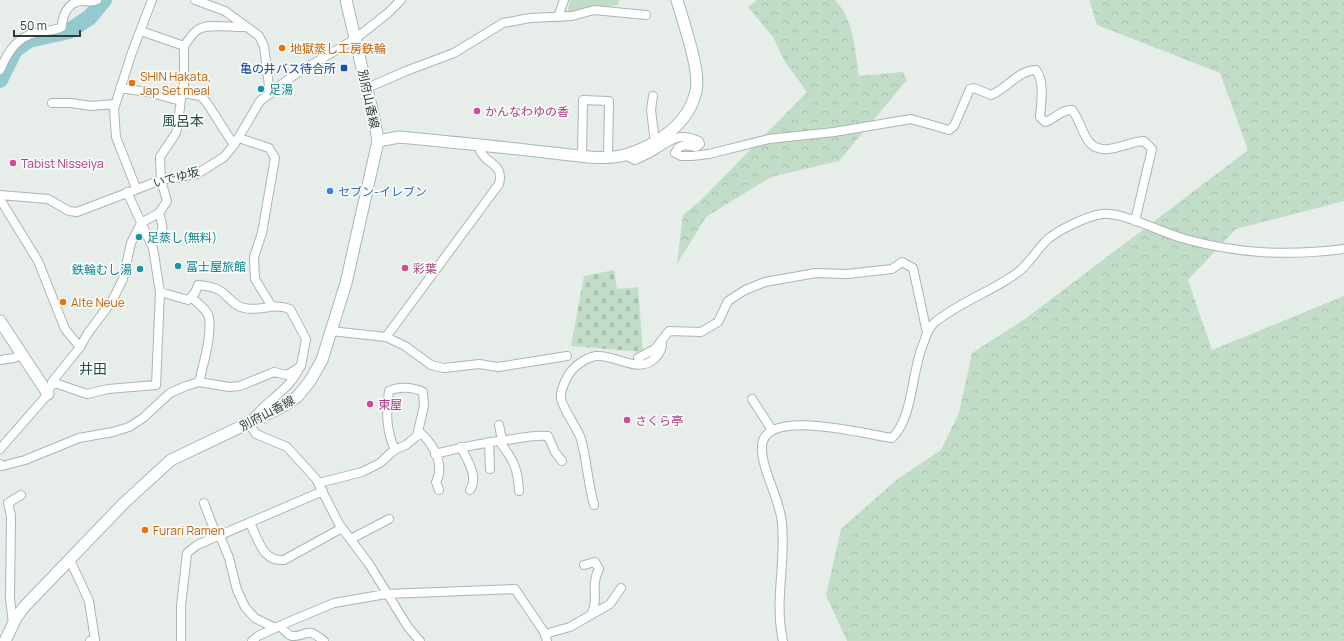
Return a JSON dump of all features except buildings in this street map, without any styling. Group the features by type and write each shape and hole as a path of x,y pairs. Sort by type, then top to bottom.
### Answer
{"main road":[{"name":"別府山香線","path":"5,641 13,624 24,607 124,503 171,460 213,439 249,424 280,408 297,397 310,381 322,360 346,283 378,141 346,0"},
{"path":"378,141 399,137 608,157 625,155 655,143 688,113 697,90 696,74 677,0"},
{"path":"0,321 48,394"}],"street":[{"path":"0,70 15,43 29,35 53,31 62,27 62,18 74,3 81,1 92,2 97,0"},
{"path":"136,188 116,136 115,104 152,0"},
{"path":"195,0 225,10 259,36 264,46 270,94"},
{"name":"いでゆ坂","path":"0,195 48,199 69,211 77,212 136,188 161,180 197,174 224,157 234,146 260,101 294,75 355,39 384,16 401,0"},
{"path":"558,17 564,0"},
{"path":"367,88 406,71 454,53 503,23 530,18 572,16 594,10 646,15"},
{"path":"0,449 48,394 52,382 80,347 88,333 112,301 123,279 130,243 141,223 159,213 167,201 161,180 160,157 176,133 185,67 184,46 199,29 215,26 234,28 246,27"},
{"path":"141,31 184,46"},
{"path":"625,155 635,160 678,137 689,136 699,141 700,144 696,147 679,147 675,153 680,156 709,154 769,139 834,132 911,119 922,120 949,130 954,126 970,89 974,88 991,95 999,92 1029,70 1036,70 1040,75 1041,82 1040,117 1042,121 1050,121 1066,110 1072,110 1090,143 1096,147 1101,149 1120,147 1137,141 1144,141 1152,149 1135,221"},
{"path":"120,88 148,92 177,100 182,93"},
{"path":"182,93 201,96 234,146"},
{"path":"653,96 650,110 655,143"},
{"path":"582,155 583,100 598,100 609,101 608,157"},
{"path":"52,103 72,103 91,106 115,104"},
{"path":"239,138 269,148 275,158 262,232 254,257 255,279 271,305"},
{"path":"386,337 499,184 502,175 499,170 482,155 478,145"},
{"path":"52,382 87,394 108,389 156,385 160,292 153,248 127,192"},
{"path":"0,199 38,261 65,329 80,347"},
{"path":"151,242 160,237 164,227 159,213"},
{"path":"783,641 779,614 782,523 762,447 766,435 772,430 798,424 892,438 899,431 905,418 918,354 927,333 933,324 949,312 1018,273 1056,232 1101,214 1135,221 1165,234 1231,250 1306,254 1344,249"},
{"path":"638,358 655,349 668,331 701,332 718,322 728,301 745,290 765,282 816,273 847,274 892,270 902,262 913,268 927,333"},
{"path":"160,292 188,300 195,293 198,285 209,286 220,290 234,303 244,308 271,305 290,310 306,340 301,366 296,377 282,392 254,416 249,424 256,434 287,447 318,483 342,528 351,539 408,627 420,641"},
{"path":"191,297 206,311 209,318 207,339 199,382"},
{"path":"331,331 386,337 405,346 431,365 444,368 479,364 498,367 567,356"},
{"path":"594,505 581,440 561,398 566,381 573,370 584,360 594,356 611,357 638,366 649,363 659,354 662,340"},
{"path":"0,360 14,358 22,354"},
{"path":"0,464 2,466 25,460 79,438 113,432 129,426 143,418 170,392 199,382 229,387 240,386 274,372 287,375 301,366"},
{"path":"396,450 389,438 387,428 389,391 395,388 406,388 423,392 424,406 416,436"},
{"path":"752,398 772,430"},
{"path":"499,425 500,440 514,461 518,476 519,491"},
{"path":"318,483 362,472 380,463 396,450 406,445 416,436 422,434 432,444 440,474 436,482 439,490"},
{"path":"435,454 535,434 548,436 555,452 562,461"},
{"path":"489,442 490,469"},
{"path":"461,448 471,469 473,485 470,490"},
{"path":"181,641 181,606 187,553 197,545 323,491"},
{"path":"13,624 10,598 12,569 11,516 8,503 21,496"},
{"path":"204,503 229,558 237,590 245,607 255,618 277,627 287,634 292,636 308,632 314,633 324,641"},
{"path":"351,539 389,519"},
{"path":"250,523 262,549 269,558 275,561 289,558 342,528"},
{"path":"70,560 88,601 95,640 90,641"},
{"path":"584,565 595,562 599,569 594,578 595,605 592,613"},
{"path":"252,641 258,636 277,627 334,603 386,594 515,589 546,637 570,627 610,604 621,588"}],"green space":[{"path":"570,0 619,0 618,5 567,14"},
{"path":"757,0 835,0 846,16 850,26 855,46 859,76 903,72 907,80 839,161 771,177 706,217 677,264 683,215 702,199 807,92 785,62 773,37 748,7"},
{"path":"1089,0 1344,0 1344,201 1236,229 1188,280 1212,350 1344,296 1344,641 847,641 826,595 841,529 895,481 941,450 959,413 972,353 1025,319 1248,150 1220,73 1097,25"},
{"path":"614,270 617,289 638,287 643,352 571,346 584,276"}],"waterway":[{"path":"0,80 15,50 29,40 69,31 90,17 104,0"}],"place":[{"name":"地獄蒸し工房鉄輪","path":"282,48"},
{"name":"亀の井バス待合所","path":"344,68"},
{"name":"SHIN Hakata, Jap Set meal","path":"132,83"},
{"name":"足湯","path":"261,89"},
{"name":"かんなわゆの香","path":"477,111"},
{"name":"Tabist Nisseiya","path":"13,163"},
{"name":"セブン-イレブン","path":"330,191"},
{"name":"足蒸し(無料)","path":"139,237"},
{"name":"冨士屋旅館","path":"178,266"},
{"name":"彩葉","path":"405,268"},
{"name":"鉄輪むし湯","path":"140,269"},
{"name":"Alte Neue","path":"63,302"},
{"name":"東屋","path":"370,404"},
{"name":"さくら亭","path":"627,420"},
{"name":"Furari Ramen","path":"145,530"}],"district":[{"name":"風呂本","path":"183,120"},
{"name":"井田","path":"93,368"}]}
